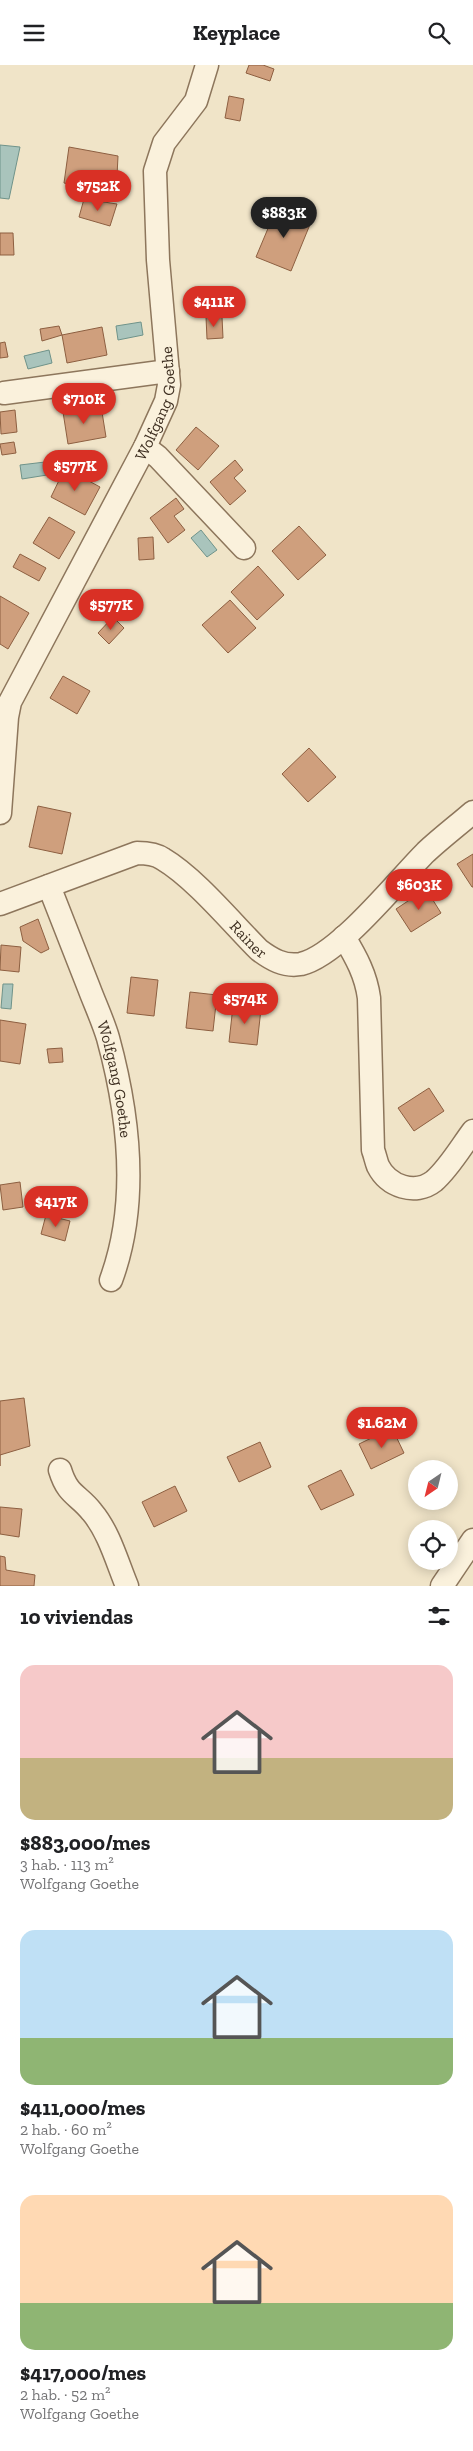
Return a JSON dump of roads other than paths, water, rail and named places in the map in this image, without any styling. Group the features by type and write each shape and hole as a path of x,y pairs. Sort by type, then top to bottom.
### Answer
{"street":[{"name":"Wolfgang Goethe","path":"0,813 7,717 10,702 145,447 166,401 170,385 158,260 156,171 164,143 196,101 207,65"},
{"path":"4,393 168,371"},
{"path":"145,447 158,457 244,547"},
{"name":"Rainer","path":"0,905 137,853 148,854 162,858 181,872 259,950 272,960 284,964 299,964 315,959 344,937 428,851 473,812"},
{"name":"Wolfgang Goethe","path":"49,886 108,1036 124,1117 128,1167 126,1211 122,1237 111,1281"},
{"path":"344,937 367,982 373,1151 378,1166 390,1179 404,1189 419,1187 433,1181 473,1131"},
{"path":"60,1470 64,1484 74,1496 92,1511 104,1533 127,1586"},
{"path":"442,1586 473,1539"}],"water":[{"path":"0,145 20,147 9,199 0,198"},
{"path":"141,322 143,335 118,340 116,326"},
{"path":"49,350 52,363 28,369 24,356"},
{"path":"45,462 47,475 22,479 20,465"},
{"path":"201,530 217,550 207,557 191,538"},
{"path":"3,984 13,984 11,1009 1,1008"}]}
